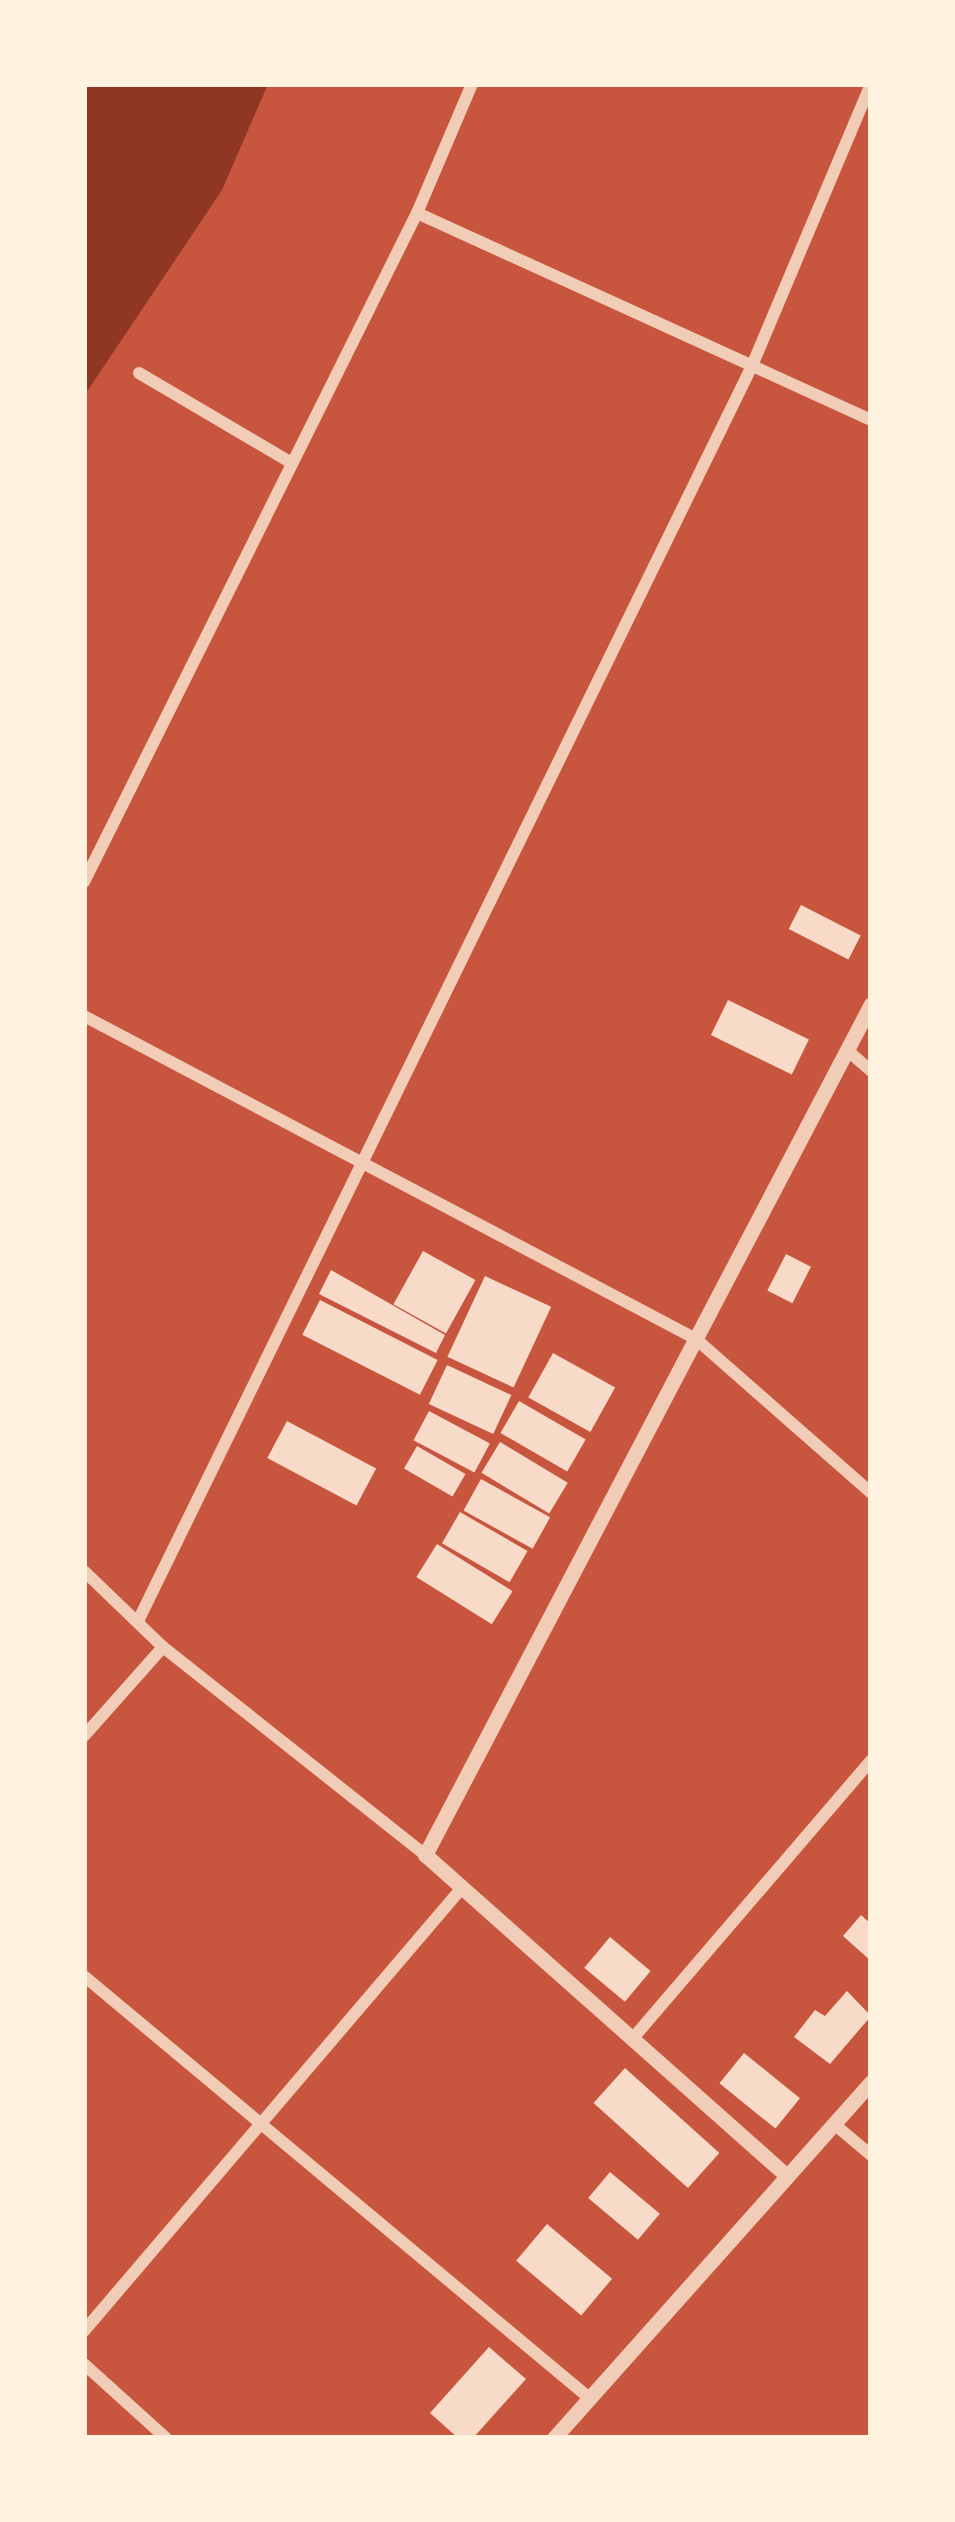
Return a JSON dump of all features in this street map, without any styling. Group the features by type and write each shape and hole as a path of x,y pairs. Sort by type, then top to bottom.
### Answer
{"street":[{"path":"84,882 417,213 472,84"},
{"path":"139,1619 356,1165 751,368 867,106 871,84"},
{"path":"417,213 871,420"},
{"path":"139,373 292,463"},
{"path":"425,1856 871,1004"},
{"path":"84,1016 356,1165 696,1339 871,1493"},
{"path":"847,1050 871,1071"},
{"path":"84,1570 163,1647 425,1856 787,2176"},
{"path":"84,1736 163,1647"},
{"path":"634,2037 871,1760"},
{"path":"84,2331 461,1889"},
{"path":"84,1976 266,2122 588,2397"},
{"path":"554,2438 871,2082"},
{"path":"834,2124 871,2155"},
{"path":"84,2364 166,2438"}],"shaded area":[{"path":"84,84 268,84 222,190 84,396"}],"building":[{"path":"801,905 861,935 848,959 789,929"},
{"path":"728,1000 809,1039 792,1075 711,1035"},
{"path":"423,1251 475,1280 446,1333 393,1304"},
{"path":"786,1254 811,1267 792,1303 767,1291"},
{"path":"331,1270 445,1335 436,1353 319,1294"},
{"path":"485,1276 551,1307 514,1388 447,1357"},
{"path":"320,1300 438,1360 420,1395 302,1335"},
{"path":"553,1353 615,1387 590,1432 528,1398"},
{"path":"447,1365 511,1395 493,1434 429,1404"},
{"path":"519,1401 586,1440 567,1472 501,1433"},
{"path":"429,1411 490,1443 474,1473 414,1440"},
{"path":"287,1421 376,1468 356,1506 267,1458"},
{"path":"500,1442 568,1483 549,1514 481,1473"},
{"path":"417,1446 465,1474 452,1497 404,1469"},
{"path":"481,1479 550,1517 533,1549 464,1510"},
{"path":"460,1512 528,1551 510,1582 442,1543"},
{"path":"437,1544 512,1591 492,1624 416,1577"},
{"path":"861,1915 871,1924 871,1961 843,1936"},
{"path":"610,1937 651,1971 625,2002 584,1968"},
{"path":"847,1991 871,2016 830,2064 794,2037 815,2010 825,2016"},
{"path":"744,2053 800,2098 775,2129 719,2083"},
{"path":"625,2068 719,2153 688,2188 594,2103"},
{"path":"610,2172 660,2214 638,2240 588,2198"},
{"path":"547,2224 612,2279 581,2315 516,2261"},
{"path":"489,2347 526,2379 473,2438 458,2438 430,2413"}]}
